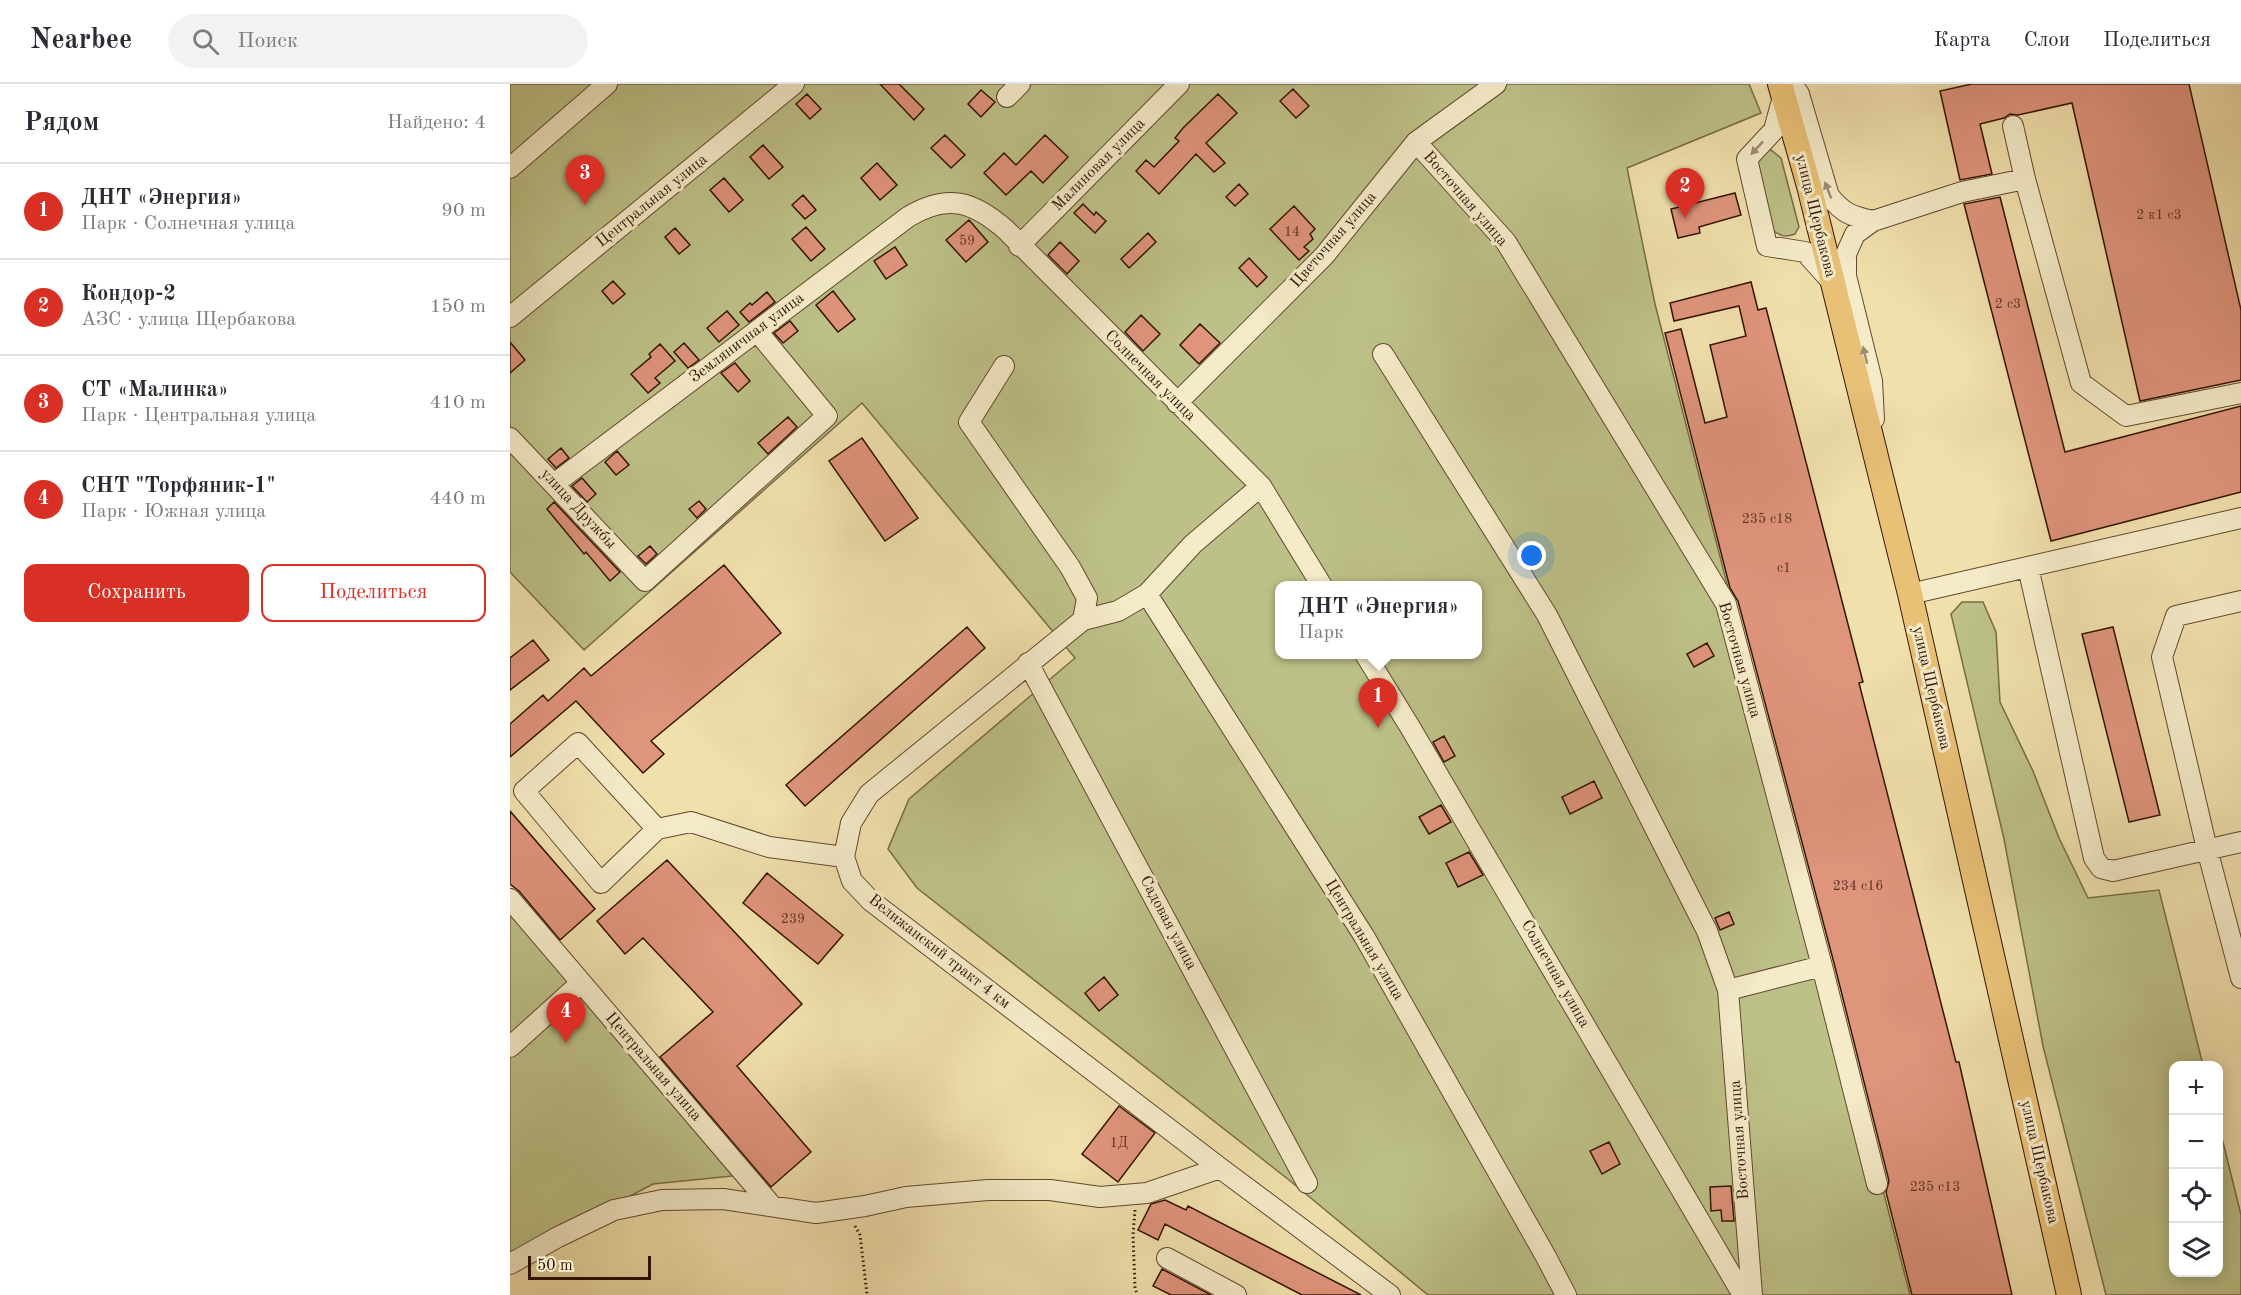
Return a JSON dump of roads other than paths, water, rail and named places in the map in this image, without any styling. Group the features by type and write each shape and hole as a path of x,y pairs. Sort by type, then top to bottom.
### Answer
{"main road":[{"name":"улица Щербакова","path":"1785,88 1910,594 2069,1295"}],"street":[{"path":"510,168 607,84"},
{"name":"Центральная улица","path":"510,317 794,84"},
{"name":"Малиновая улица","path":"1019,246 1179,84"},
{"name":"Цветочная улица","path":"1177,403 1324,256 1416,142 1496,84"},
{"path":"1832,282 1805,252 1767,246 1747,159 1774,130 1785,88 1799,94 1829,196 1840,209 1850,215 1873,221"},
{"path":"2013,126 2025,179 2081,383 2126,416 2241,393"},
{"name":"Восточная улица","path":"1416,142 1506,242 1726,603 1877,1184"},
{"path":"1875,454 1872,381 1846,276 1846,254 1855,234 1873,221 1962,192 2025,179"},
{"name":"Солнечная улица","path":"945,202 974,207 1006,231 1261,486 1320,581"},
{"name":"Земляничная улица","path":"554,484 908,217 925,207 945,202"},
{"name":"улица Дружбы","path":"510,438 645,581 827,416 757,331"},
{"name":"Восточная улица","path":"1383,354 1547,615 1707,931 1728,990 1752,1295"},
{"path":"1004,366 969,422 1070,567 1087,598 1083,620"},
{"path":"657,829 578,742 524,791 602,883 657,829 690,822 769,847 844,857 851,823 869,794 1083,620 1118,611 1147,594 1193,544 1261,486"},
{"path":"1910,594 2241,518"},
{"path":"2028,567 2094,858 2101,868 2113,871 2241,842"},
{"name":"Центральная улица","path":"1147,594 1364,936 1566,1295"},
{"path":"2241,601 2176,616 2162,657 2207,849 2241,978"},
{"name":"Солнечная улица","path":"1368,659 1743,1295"},
{"name":"Садовая улица","path":"1028,663 1307,1183"},
{"name":"Велижанский тракт 4 км","path":"844,857 852,881 871,901 1390,1295"},
{"name":"Центральная улица","path":"510,899 772,1206"},
{"path":"1728,990 1822,966"},
{"path":"510,1047 581,983"},
{"path":"510,1264 558,1237 614,1210 662,1200 723,1199 816,1213 906,1197 988,1191 1050,1191 1100,1197 1147,1193 1220,1168"},
{"path":"1167,1258 1236,1295"}],"place":[{"name":"CТ «Малинка»","path":"585,205"},
{"name":"Кондор-2","path":"1685,218"},
{"name":"ДНТ «Энергия»","path":"1378,728"},
{"name":"СНТ \"Торфяник-1\"","path":"566,1043"}]}
